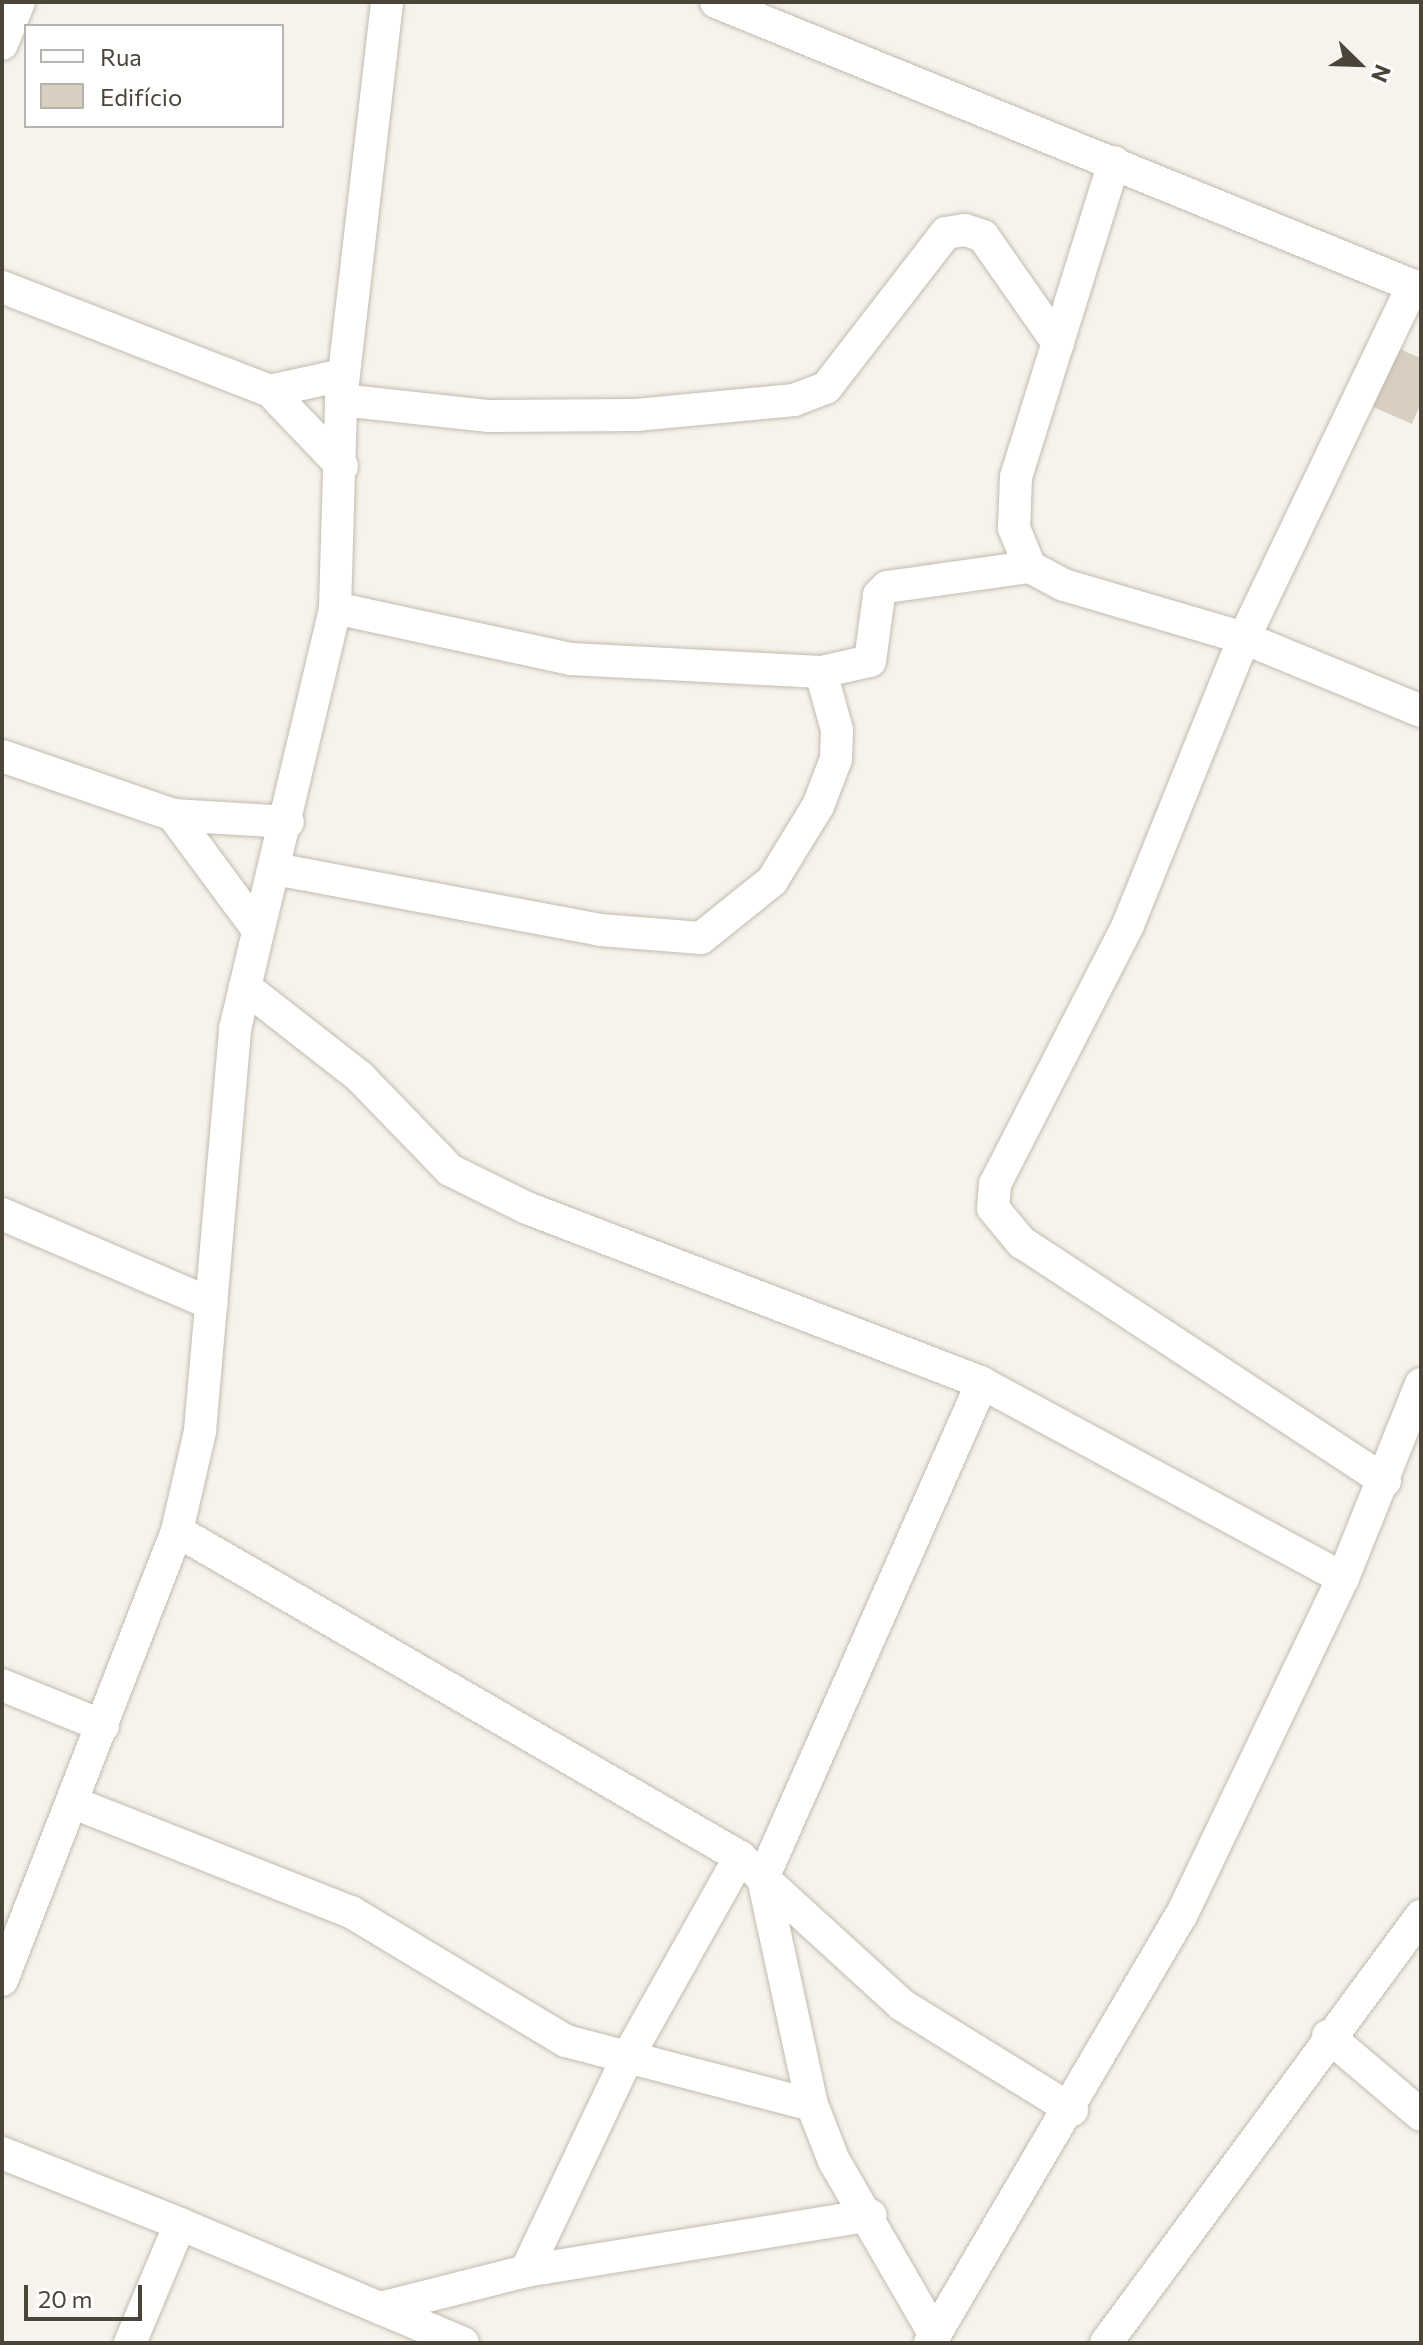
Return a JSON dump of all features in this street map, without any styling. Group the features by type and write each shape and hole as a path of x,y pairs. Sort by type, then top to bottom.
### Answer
{"street":[{"path":"2,44 19,2"},
{"path":"2,1980 74,1803 177,1531 200,1431 235,1029 288,822 335,608 342,466 342,388 387,2"},
{"path":"716,2 1417,287 1244,638 1128,925 995,1184 993,1208 1022,1243 1385,1481"},
{"path":"1030,567 1014,528 1016,477 1114,162"},
{"path":"2,287 270,391 342,388 504,416 636,415 794,400 826,388 946,233 965,230 983,236 1058,343"},
{"path":"270,391 342,466"},
{"path":"335,608 571,659 821,672 870,661 879,595 887,587 1030,567 1064,585 1244,638 1421,711"},
{"path":"275,869 600,930 701,938 772,881 818,806 836,759 837,730 821,672"},
{"path":"2,756 173,815 288,822"},
{"path":"173,815 258,930"},
{"path":"245,987 359,1076 450,1170 527,1208 982,1383 1343,1578"},
{"path":"2,1214 212,1304"},
{"path":"526,2271 626,2060 751,1868 982,1383"},
{"path":"932,2339 1072,2110 1181,1916 1343,1578 1385,1481 1421,1384"},
{"path":"177,1531 751,1868 902,2005 1072,2110"},
{"path":"2,1685 103,1726"},
{"path":"74,1803 351,1912 491,2002 566,2041 626,2060 812,2105"},
{"path":"751,1868 812,2105 834,2161 870,2215 932,2339"},
{"path":"1106,2343 1328,2036 1421,1916"},
{"path":"1328,2036 1421,2115"},
{"path":"2,2153 463,2343"},
{"path":"380,2308 526,2271 870,2215"},
{"path":"130,2343 180,2224"}],"building":[{"path":"1397,348 1421,358 1421,403 1412,424 1371,406"}]}
